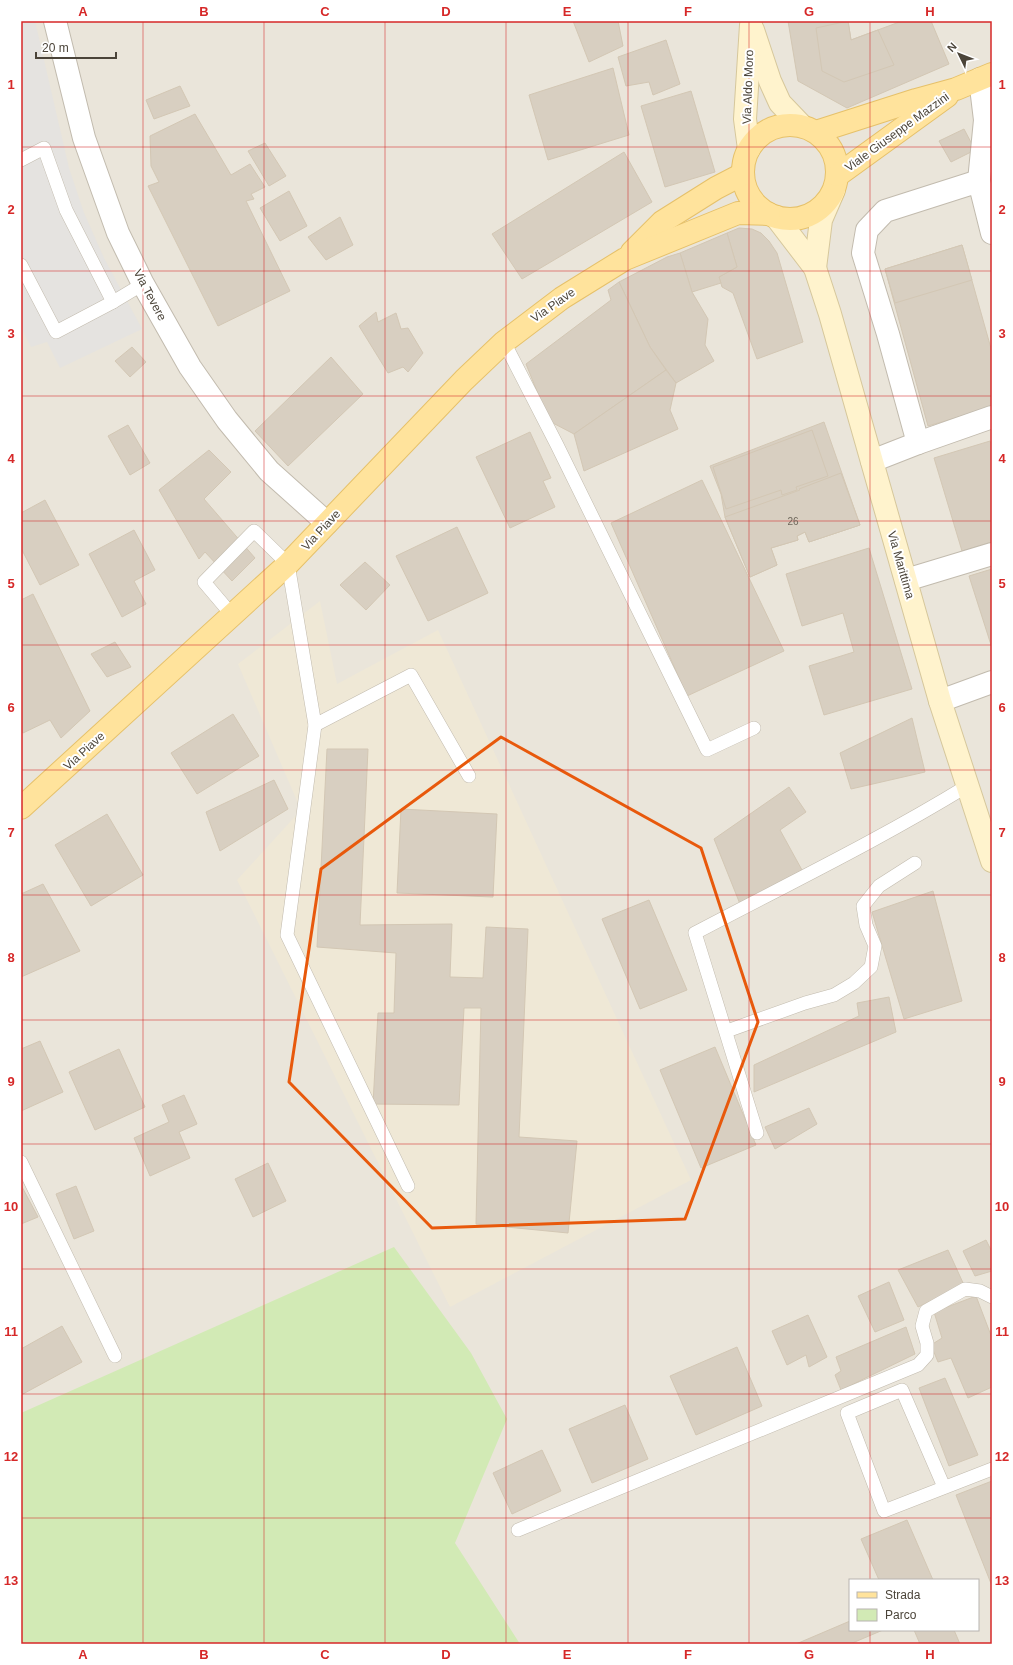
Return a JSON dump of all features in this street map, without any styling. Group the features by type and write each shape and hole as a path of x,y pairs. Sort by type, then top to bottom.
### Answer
{"main road":[{"name":"Via Aldo Moro","path":"750,23 770,82 780,103 809,129"},
{"name":"Via Aldo Moro","path":"749,149 745,119 750,23"},
{"name":"Viale Giuseppe Mazzini","path":"809,129 956,89 986,76"},
{"name":"Viale Giuseppe Mazzini","path":"836,183 956,89"},
{"path":"787,125 809,129 826,140 833,151 837,163 836,183 821,206 804,217 790,219 773,215 759,207 751,198 746,187 743,174 744,161 749,149 759,137 772,128 787,125"},
{"name":"Via Piave","path":"625,259 662,222 716,188 743,174"},
{"name":"Via Marittima","path":"815,268 821,220 836,183"},
{"name":"Via Piave","path":"21,808 288,564 464,380 504,342 562,298 625,259 738,213 773,215"},
{"name":"Via Marittima","path":"773,215 815,268 830,314 940,701 967,786 986,825 992,860"}],"street":[{"name":"Via Tevere","path":"54,21 84,138 118,233 143,284 190,367 227,420 269,471 327,523"},
{"path":"986,76 986,120 979,181 991,222"},
{"path":"918,443 888,334 863,253 868,230 885,211 979,181"},
{"path":"872,461 992,417"},
{"path":"906,580 992,554"},
{"path":"940,701 992,682"}],"lane":[{"path":"21,160 44,148 66,210 113,302"},
{"path":"21,265 56,332 113,302 143,284"},
{"path":"504,342 557,445 707,750 754,728"},
{"path":"232,615 204,582 254,531 288,564 315,725 287,935 408,1186"},
{"path":"315,725 411,675 470,776"},
{"path":"757,1133 695,933 874,839 967,786"},
{"path":"726,1031 806,1003 834,995 854,983 871,967 875,946 866,925 863,906 879,886 915,863"},
{"path":"21,1162 115,1356"},
{"path":"518,1530 918,1365 927,1355 927,1343 922,1326 926,1311 965,1289 980,1291 992,1297"},
{"path":"944,1487 902,1390 847,1414 884,1511 992,1469"}],"highlighted area":[{"path":"501,737 701,848 758,1022 685,1219 432,1228 289,1082 321,869"}],"shaded area":[{"path":"21,21 992,21 992,1644 21,1644"},
{"path":"21,21 35,21 69,168 84,213 104,258 142,329 60,368 47,342 31,347 21,327"},
{"path":"320,601 337,684 438,630 691,1180 450,1307 237,880 301,810 238,664"}],"green space":[{"path":"394,1247 471,1353 507,1419 455,1543 520,1644 21,1644 21,1413"}],"building":[{"path":"573,21 618,21 623,46 589,62"},
{"path":"788,21 848,21 851,40 902,21 931,21 949,64 847,108 798,81"},
{"path":"848,21 851,40 878,30 894,65 844,82 822,71 816,28"},
{"path":"666,40 680,84 653,95 649,82 626,86 618,57"},
{"path":"613,68 629,135 548,160 529,95"},
{"path":"180,86 190,106 154,119 146,100"},
{"path":"691,91 715,172 665,187 641,106"},
{"path":"195,114 231,175 250,164 265,187 251,194 254,199 246,201 290,291 218,326 148,186 159,182 151,166 150,136"},
{"path":"964,129 975,150 951,162 939,141"},
{"path":"265,143 286,176 269,186 248,151"},
{"path":"624,152 652,202 522,279 492,234"},
{"path":"289,191 307,226 280,241 260,208"},
{"path":"340,217 353,245 326,260 308,237"},
{"path":"739,228 752,229 761,233 769,241 777,253 803,342 757,359 733,293 722,287 719,277 737,267 727,233"},
{"path":"727,233 737,267 719,277 721,283 692,292 680,253"},
{"path":"962,245 992,352 992,407 928,426 885,269"},
{"path":"962,245 972,280 895,303 885,269"},
{"path":"680,253 692,292 708,319 705,345 714,361 676,383 650,347 619,282 667,257"},
{"path":"619,282 650,347 666,370 574,434 549,421 526,364 611,300 608,290"},
{"path":"376,312 378,322 396,313 401,329 408,328 423,353 408,372 403,367 388,373 359,326"},
{"path":"132,347 146,362 130,377 115,361"},
{"path":"331,357 363,394 288,466 255,431"},
{"path":"666,370 676,383 670,410 678,429 584,471 574,434"},
{"path":"824,422 860,525 809,542 805,532 797,536 798,540 771,548 777,565 750,577 725,517 721,494 710,466"},
{"path":"128,425 150,463 130,475 108,436"},
{"path":"812,430 828,476 796,487 797,490 782,495 781,490 726,509 713,467"},
{"path":"530,432 551,478 543,481 555,507 510,528 476,457"},
{"path":"990,441 992,448 992,542 962,551 934,458"},
{"path":"209,450 231,472 204,499 255,558 232,581 205,552 199,559 159,490"},
{"path":"841,473 860,525 809,542 805,532 797,536 798,540 771,548 777,565 750,577 725,517 800,490 799,489"},
{"path":"702,480 784,651 687,696 611,523"},
{"path":"45,500 79,565 40,585 21,548 21,513"},
{"path":"457,527 488,593 428,621 396,556"},
{"path":"134,530 155,570 134,581 146,604 122,617 89,554"},
{"path":"869,548 912,689 824,715 809,666 854,652 843,613 802,626 786,574"},
{"path":"365,562 390,585 366,610 340,585"},
{"path":"992,569 992,648 969,576"},
{"path":"33,594 90,711 61,738 50,720 23,733 21,729 21,600"},
{"path":"115,642 131,667 107,677 91,654"},
{"path":"233,714 259,756 197,794 171,753"},
{"path":"912,718 925,772 851,789 840,753"},
{"path":"327,749 368,749 360,925 452,924 450,977 483,978 486,927 528,929 519,1137 577,1141 568,1233 476,1224 481,1008 464,1008 459,1105 373,1104 378,1013 394,1013 396,953 317,947"},
{"path":"274,780 288,809 220,851 206,812"},
{"path":"789,787 806,812 780,830 802,870 740,904 714,839"},
{"path":"401,809 497,814 493,897 397,893"},
{"path":"107,814 143,875 91,906 55,845"},
{"path":"43,884 80,951 21,977 21,894"},
{"path":"933,891 962,1001 904,1019 872,912"},
{"path":"649,900 687,990 640,1009 602,919"},
{"path":"889,997 896,1032 754,1092 754,1065 859,1016 857,1003"},
{"path":"40,1041 63,1092 21,1111 21,1049"},
{"path":"715,1047 756,1145 701,1168 660,1070"},
{"path":"119,1049 145,1107 95,1130 69,1072"},
{"path":"184,1095 197,1124 179,1132 190,1158 150,1176 134,1138 169,1122 162,1105"},
{"path":"809,1108 817,1124 775,1149 765,1127"},
{"path":"268,1163 286,1201 253,1217 235,1179"},
{"path":"21,1185 38,1217 21,1224"},
{"path":"76,1186 94,1231 74,1239 56,1194"},
{"path":"986,1240 992,1252 992,1271 975,1276 963,1251"},
{"path":"948,1250 964,1285 918,1307 898,1270"},
{"path":"889,1282 904,1320 875,1332 858,1296"},
{"path":"976,1296 992,1338 992,1387 968,1398 951,1358 938,1362 931,1345 942,1338 934,1312"},
{"path":"808,1315 827,1357 809,1367 806,1355 787,1365 772,1331"},
{"path":"62,1326 82,1362 21,1395 21,1349"},
{"path":"906,1327 915,1354 841,1390 835,1375 841,1371 836,1357"},
{"path":"737,1347 762,1406 696,1435 670,1376"},
{"path":"945,1378 978,1455 949,1466 919,1388"},
{"path":"625,1405 648,1459 592,1483 569,1429"},
{"path":"542,1450 561,1491 512,1514 493,1473"},
{"path":"992,1481 992,1586 956,1495"},
{"path":"907,1520 933,1579 879,1579 861,1539"},
{"path":"849,1621 849,1631 881,1631 850,1644 796,1644"},
{"path":"914,1631 954,1631 960,1644 920,1644"}]}
